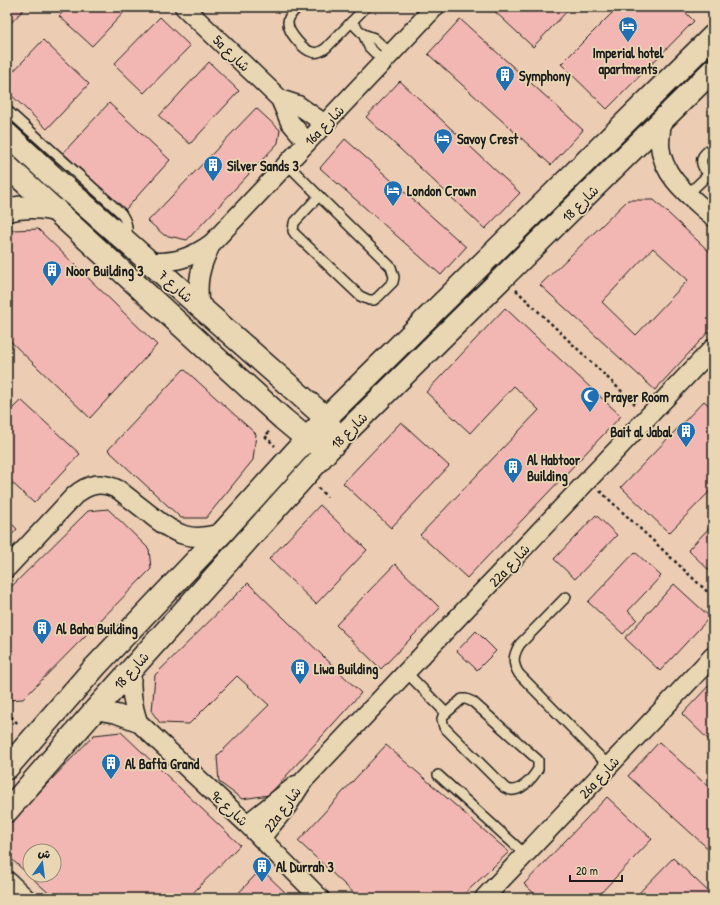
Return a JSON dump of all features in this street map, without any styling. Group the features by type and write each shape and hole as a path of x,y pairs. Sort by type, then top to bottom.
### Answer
{"street":[{"name":"5a شارع","path":"184,7 280,99 290,122 307,142"},
{"name":"16a شارع","path":"149,262 163,263 176,261 189,257 212,243 435,7"},
{"name":"شارع 18","path":"7,768 95,667 223,532 326,418 713,36"},
{"name":"شارع 18","path":"7,811 95,710 333,446 713,70"},
{"name":"5a شارع","path":"280,99 298,105 325,124"},
{"path":"662,121 660,145 662,156 671,176 713,217"},
{"name":"شارع 7","path":"7,166 307,439 314,444 333,446 331,426 326,418 39,164 11,146"},
{"path":"7,201 39,164"},
{"path":"7,210 29,206 38,206 56,210"},
{"name":"16a شارع","path":"200,308 198,281 201,268 212,243"},
{"name":"22a شارع","path":"261,838 288,804 304,780 407,673 713,348"},
{"path":"7,568 74,496 91,485 101,484 120,490 168,528 178,534 201,538 223,532"},
{"name":"26a شارع","path":"484,898 713,656"},
{"name":"9c شارع","path":"132,670 131,696 133,709 138,722"},
{"name":"9c شارع","path":"95,710 117,714 138,722 247,824 320,898"},
{"name":"22a شارع","path":"247,824 281,796 304,780"},
{"path":"7,883 23,898"}],"lane":[{"path":"298,7 289,18 289,29 304,48 313,53 322,51 366,7"},
{"path":"351,22 363,34 374,38 388,58"},
{"path":"7,110 121,213 127,226 125,240"},
{"path":"688,194 711,174 703,167 702,162 703,157 713,146"},
{"path":"287,164 391,267 394,277 392,282 374,300 369,300 360,296 293,231 294,223 319,196"},
{"path":"566,597 520,644 515,651 513,659 515,667 519,674 609,766"},
{"path":"407,673 446,713"},
{"path":"466,699 470,700 536,757 539,762 538,769 519,789 508,790 444,727 442,719 446,713 458,701 466,699"},
{"path":"438,775 526,855"}],"path":[{"path":"504,278 648,417"},
{"path":"589,480 713,598"}],"building":[{"path":"7,7 26,7 7,27"},
{"path":"68,7 129,7 92,46 59,16"},
{"path":"490,7 571,7 533,47"},
{"name":"Imperial hotel apartments","path":"618,7 680,7 694,21 607,109 561,64"},
{"path":"160,17 190,46 144,93 114,64"},
{"name":"Symphony","path":"460,19 583,130 551,165 428,54"},
{"path":"43,40 89,84 47,129 7,91 7,78"},
{"path":"209,62 239,91 190,144 159,116"},
{"name":"Savoy Crest","path":"400,81 520,193 485,229 366,117"},
{"path":"109,103 170,160 125,210 63,153"},
{"name":"Silver Sands 3","path":"256,108 280,130 278,143 187,240 164,235 148,221"},
{"name":"London Crown","path":"345,139 466,247 441,275 320,168"},
{"path":"628,200 654,200 713,255 713,327 655,390 540,285","holes":["653,248 688,280 636,335 602,302"]},
{"name":"Noor Building 3","path":"38,229 157,345 90,418 7,338 7,236 13,230"},
{"name":"Al Habtoor Building","path":"505,308 621,416 467,578 420,535 539,410 514,386 470,433 426,392"},
{"path":"184,369 256,434 253,460 206,518 181,518 108,450"},
{"path":"21,400 80,454 34,503 7,478 7,414"},
{"name":"Bait al Jabal","path":"704,401 713,409 713,488 669,533 621,487"},
{"path":"401,422 449,466 391,528 343,483"},
{"path":"320,505 367,550 316,604 269,559"},
{"name":"Al Baha Building","path":"108,509 149,549 151,569 23,699 7,700 7,591 88,511"},
{"path":"596,515 617,535 575,579 554,559"},
{"path":"7,519 17,529 7,540"},
{"path":"713,524 713,574 688,550"},
{"path":"635,552 661,576 628,611 637,619 623,634 588,602"},
{"path":"395,564 440,608 381,669 336,625"},
{"name":"Liwa Building","path":"248,583 361,693 269,795 242,799 219,782 217,756 269,705 237,676 189,724 160,723 152,712 155,675"},
{"path":"674,584 710,617 660,671 625,638"},
{"path":"476,631 496,651 477,670 457,651"},
{"path":"713,681 713,744 682,714"},
{"name":"Al Bafta Grand","path":"121,732 240,845 188,898 54,898 38,883 62,883 62,843 22,843 22,869 7,855 8,825 94,735"},
{"path":"659,742 713,791 713,853 628,776"},
{"path":"386,745 509,852 460,898 359,898 298,841"},
{"path":"607,797 652,839 596,898 539,898 524,884"},
{"path":"673,858 713,896 713,898 634,898"},
{"name":"Al Durrah 3","path":"261,869 291,898 234,898"}],"place":[{"name":"Imperial hotel apartments","path":"628,43"},
{"name":"Symphony","path":"505,92"},
{"name":"Savoy Crest","path":"443,155"},
{"name":"Silver Sands 3","path":"213,182"},
{"name":"London Crown","path":"393,207"},
{"name":"Noor Building 3","path":"52,287"},
{"name":"Prayer Room","path":"590,413"},
{"name":"Bait al Jabal","path":"686,448"},
{"name":"Al Habtoor Building","path":"513,484"},
{"name":"Al Baha Building","path":"42,645"},
{"name":"Liwa Building","path":"300,685"},
{"name":"Al Bafta Grand","path":"111,780"},
{"name":"Al Durrah 3","path":"262,883"}]}
